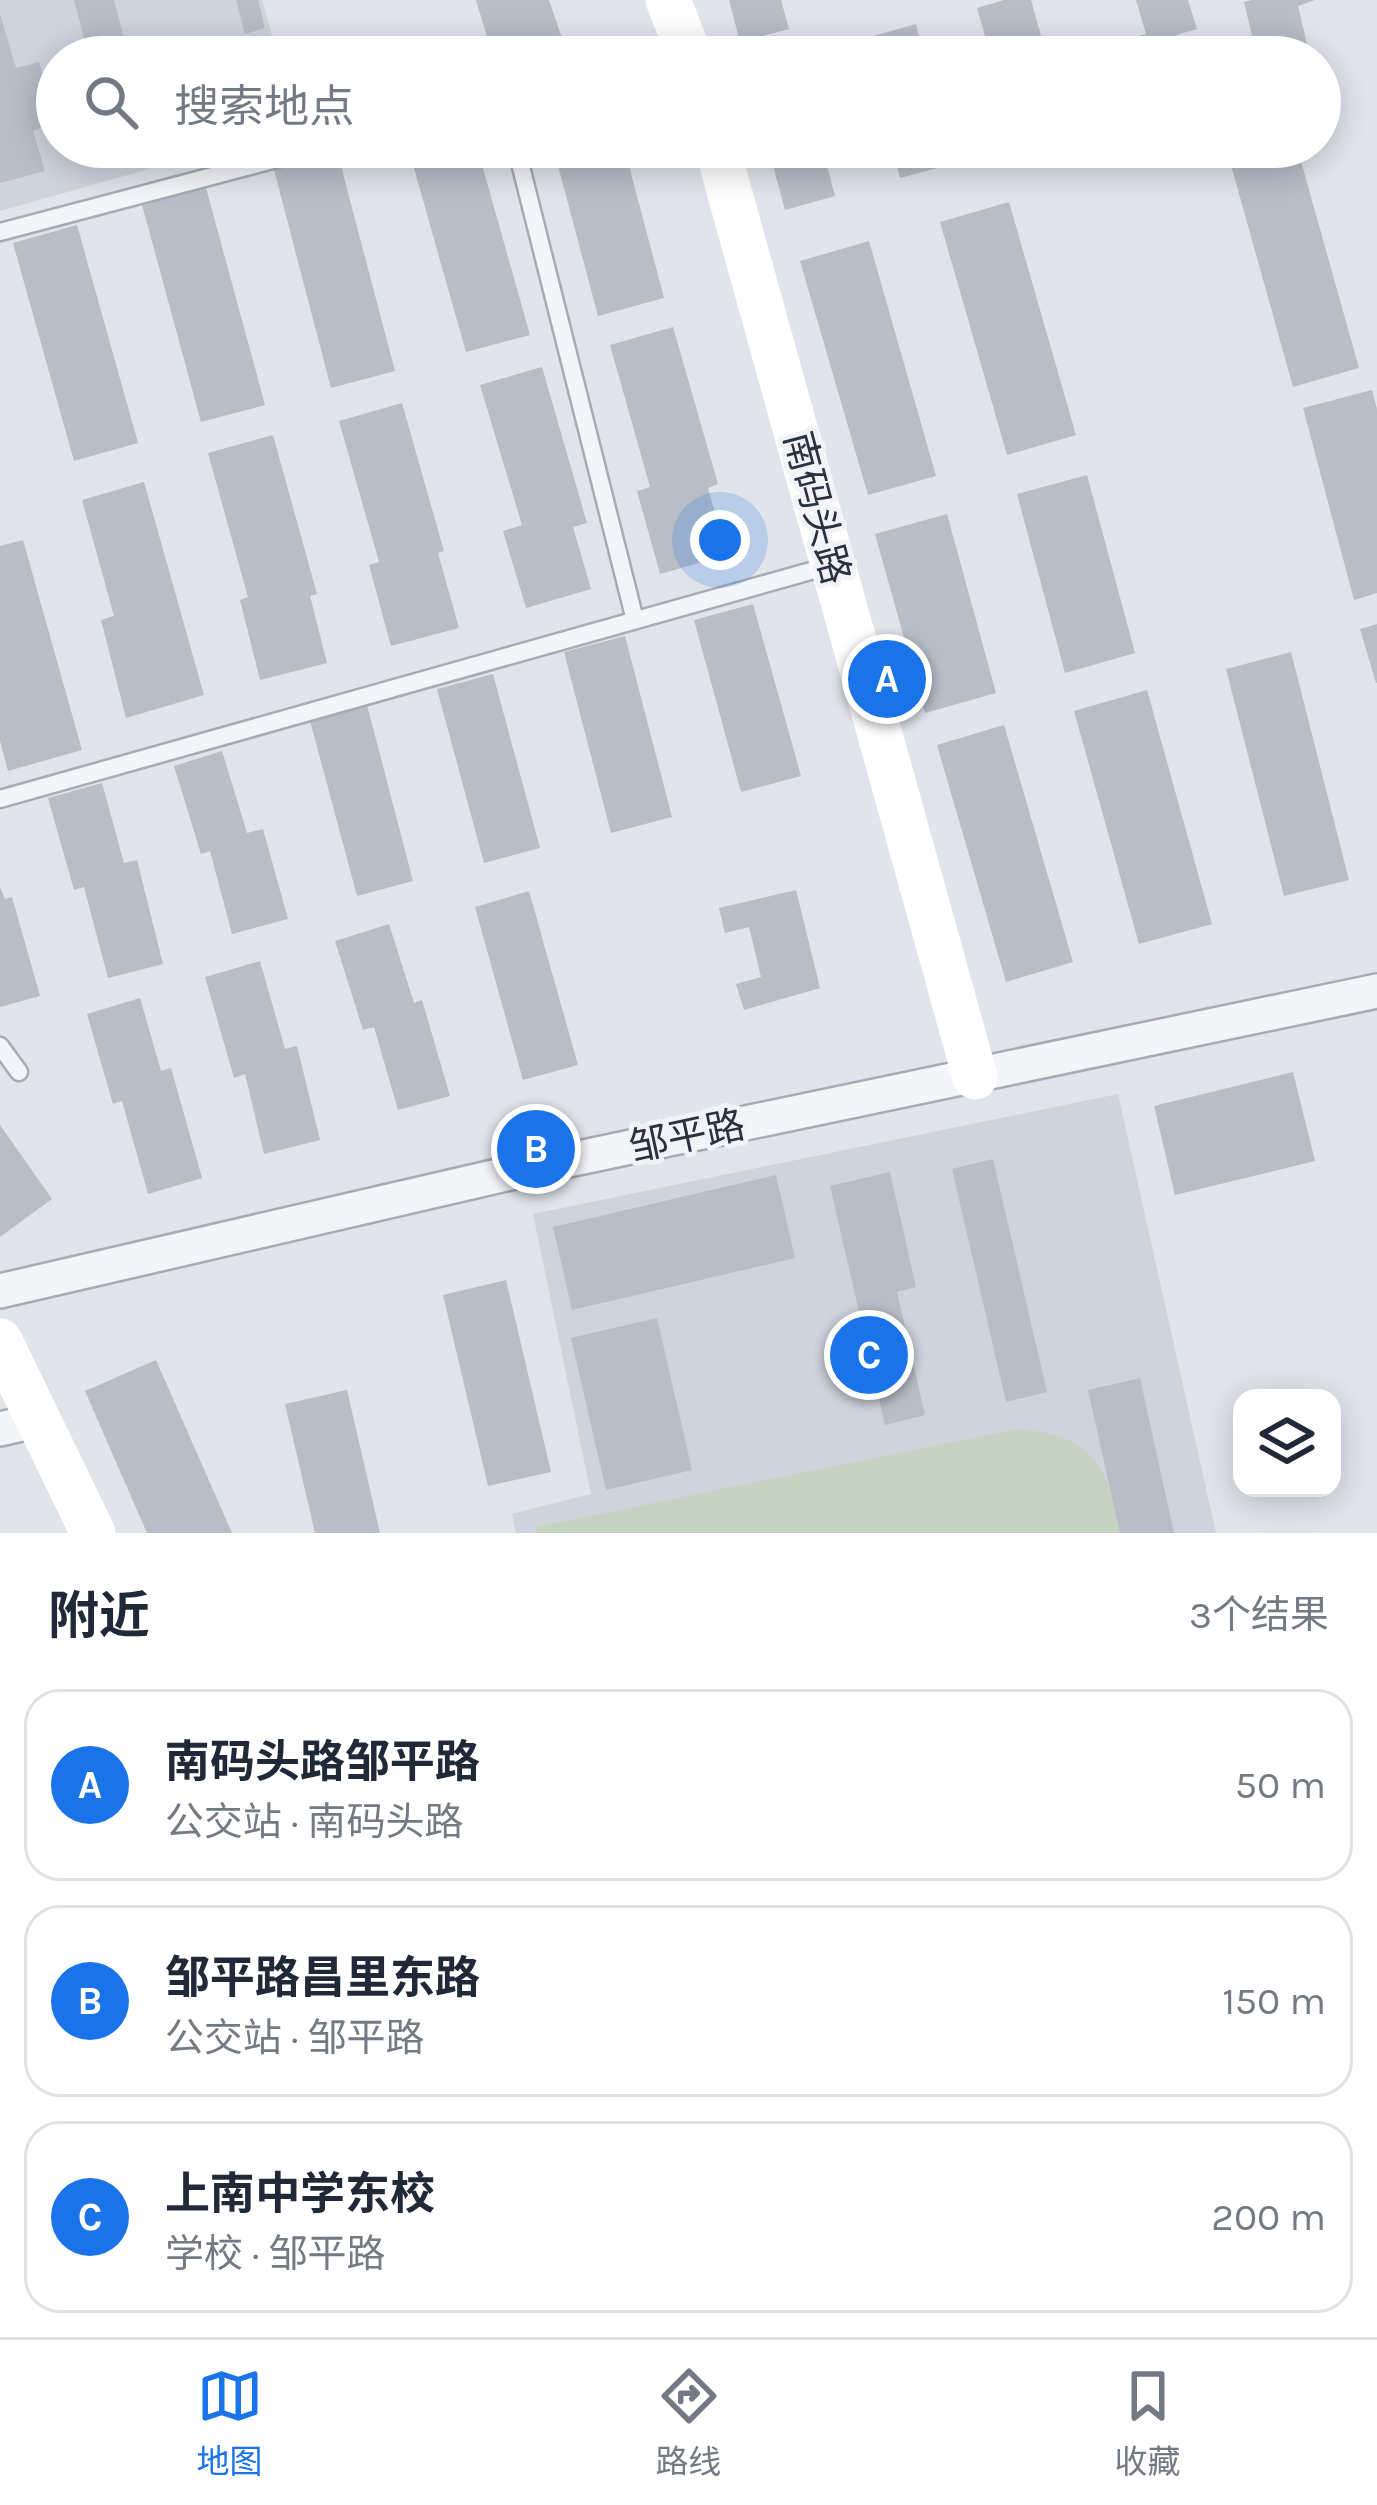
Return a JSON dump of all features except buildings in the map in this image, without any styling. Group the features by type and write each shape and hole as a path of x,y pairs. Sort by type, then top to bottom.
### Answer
{"street":[{"path":"668,0 682,36"},
{"name":"南码头路","path":"723,168 975,1077"},
{"name":"邹平路","path":"0,1291 545,1166 1377,991"},
{"path":"0,1341 20,1425 93,1533"}],"lane":[{"path":"0,232 242,168"},
{"path":"521,168 635,620"},
{"path":"0,799 833,565"},
{"path":"0,1046 19,1072"}],"shaded area":[{"path":"0,0 262,0 272,36 36,36 36,168 153,168 0,211"},
{"path":"1118,1094 1216,1533 516,1533 512,1514 591,1494 533,1214"}],"green space":[{"path":"1017,1429 1063,1438 1092,1457 1109,1488 1122,1533 537,1533 536,1527"}],"place":[{"name":"南码头路邹平路","path":"887,679"},
{"name":"邹平路昌里东路","path":"536,1149"},
{"name":"上南中学东校","path":"869,1355"}]}
